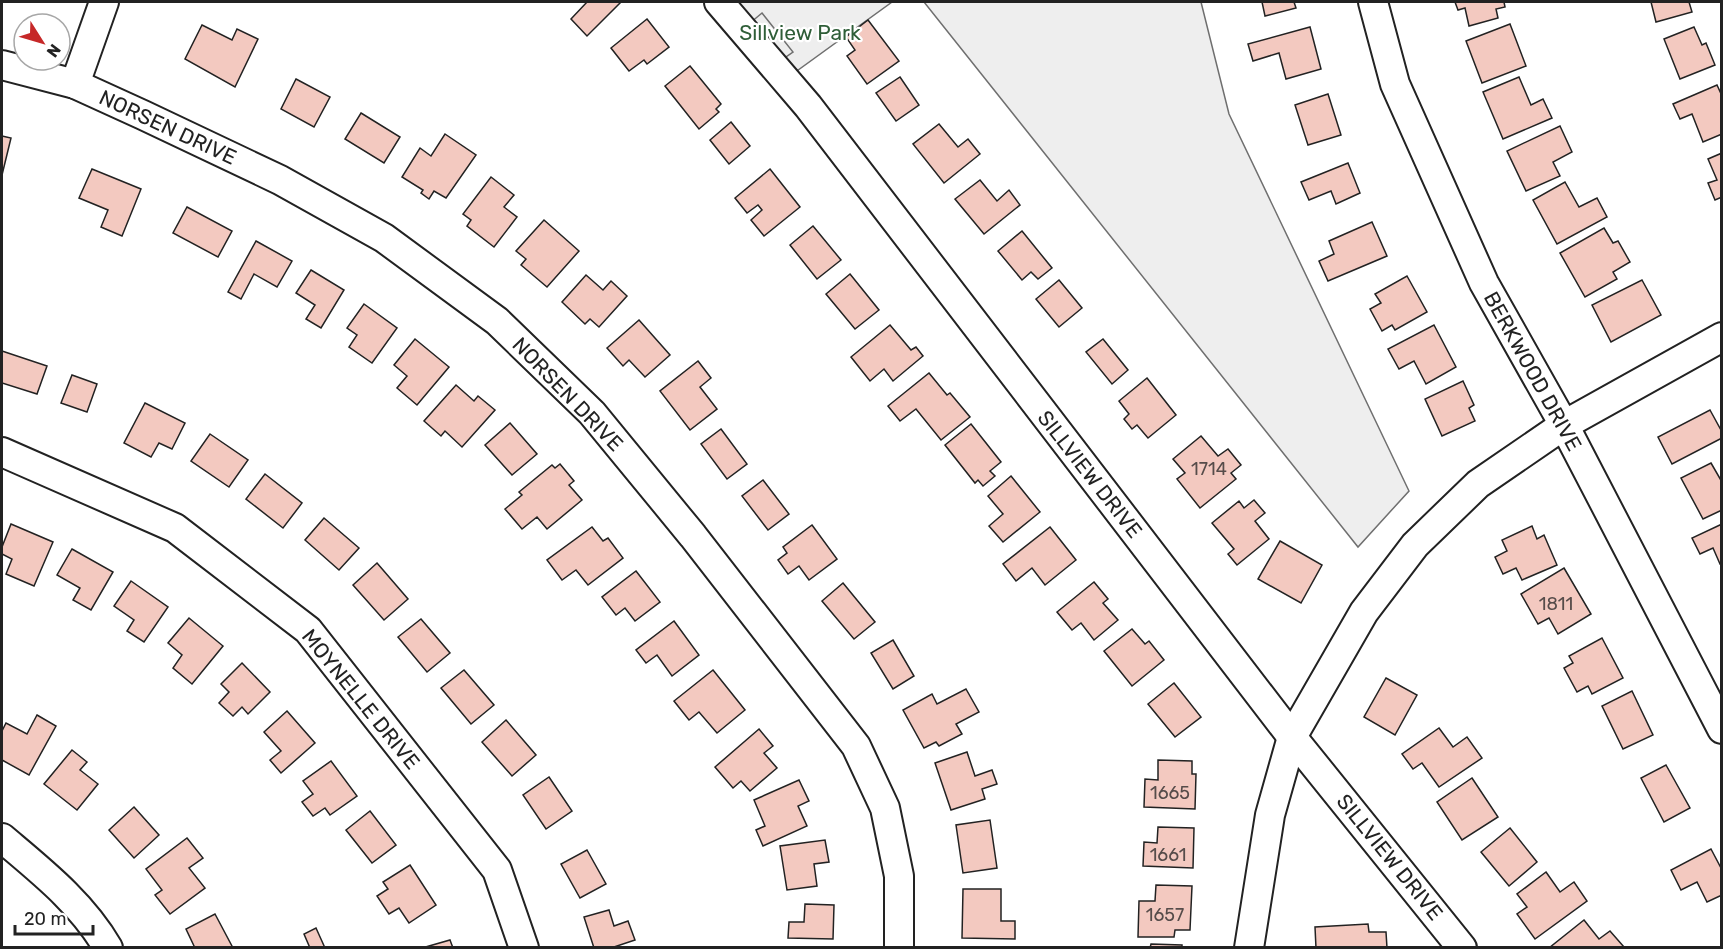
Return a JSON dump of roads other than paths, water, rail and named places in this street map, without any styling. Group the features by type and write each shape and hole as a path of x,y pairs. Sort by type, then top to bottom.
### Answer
{"street":[{"path":"75,84 104,2"},
{"name":"SILLVIEW DRIVE","path":"719,2 808,106 1292,736 1462,948"},
{"name":"BERKWOOD DRIVE","path":"1373,2 1395,84 1484,283 1564,425 1722,729"},
{"name":"NORSEN DRIVE","path":"2,65 75,84 280,180 384,238 497,321 592,413 693,536 856,746 885,808 899,876 899,948"},
{"path":"1249,948 1270,815 1292,736 1364,612 1415,545 1478,484 1564,425 1722,337"},
{"name":"MOYNELLE DRIVE","path":"2,452 175,528 308,630 497,870 524,948"},
{"path":"2,838 54,881 96,926 108,948"}],"park label":[{"name":"Sillview Park","path":"800,32"}]}
